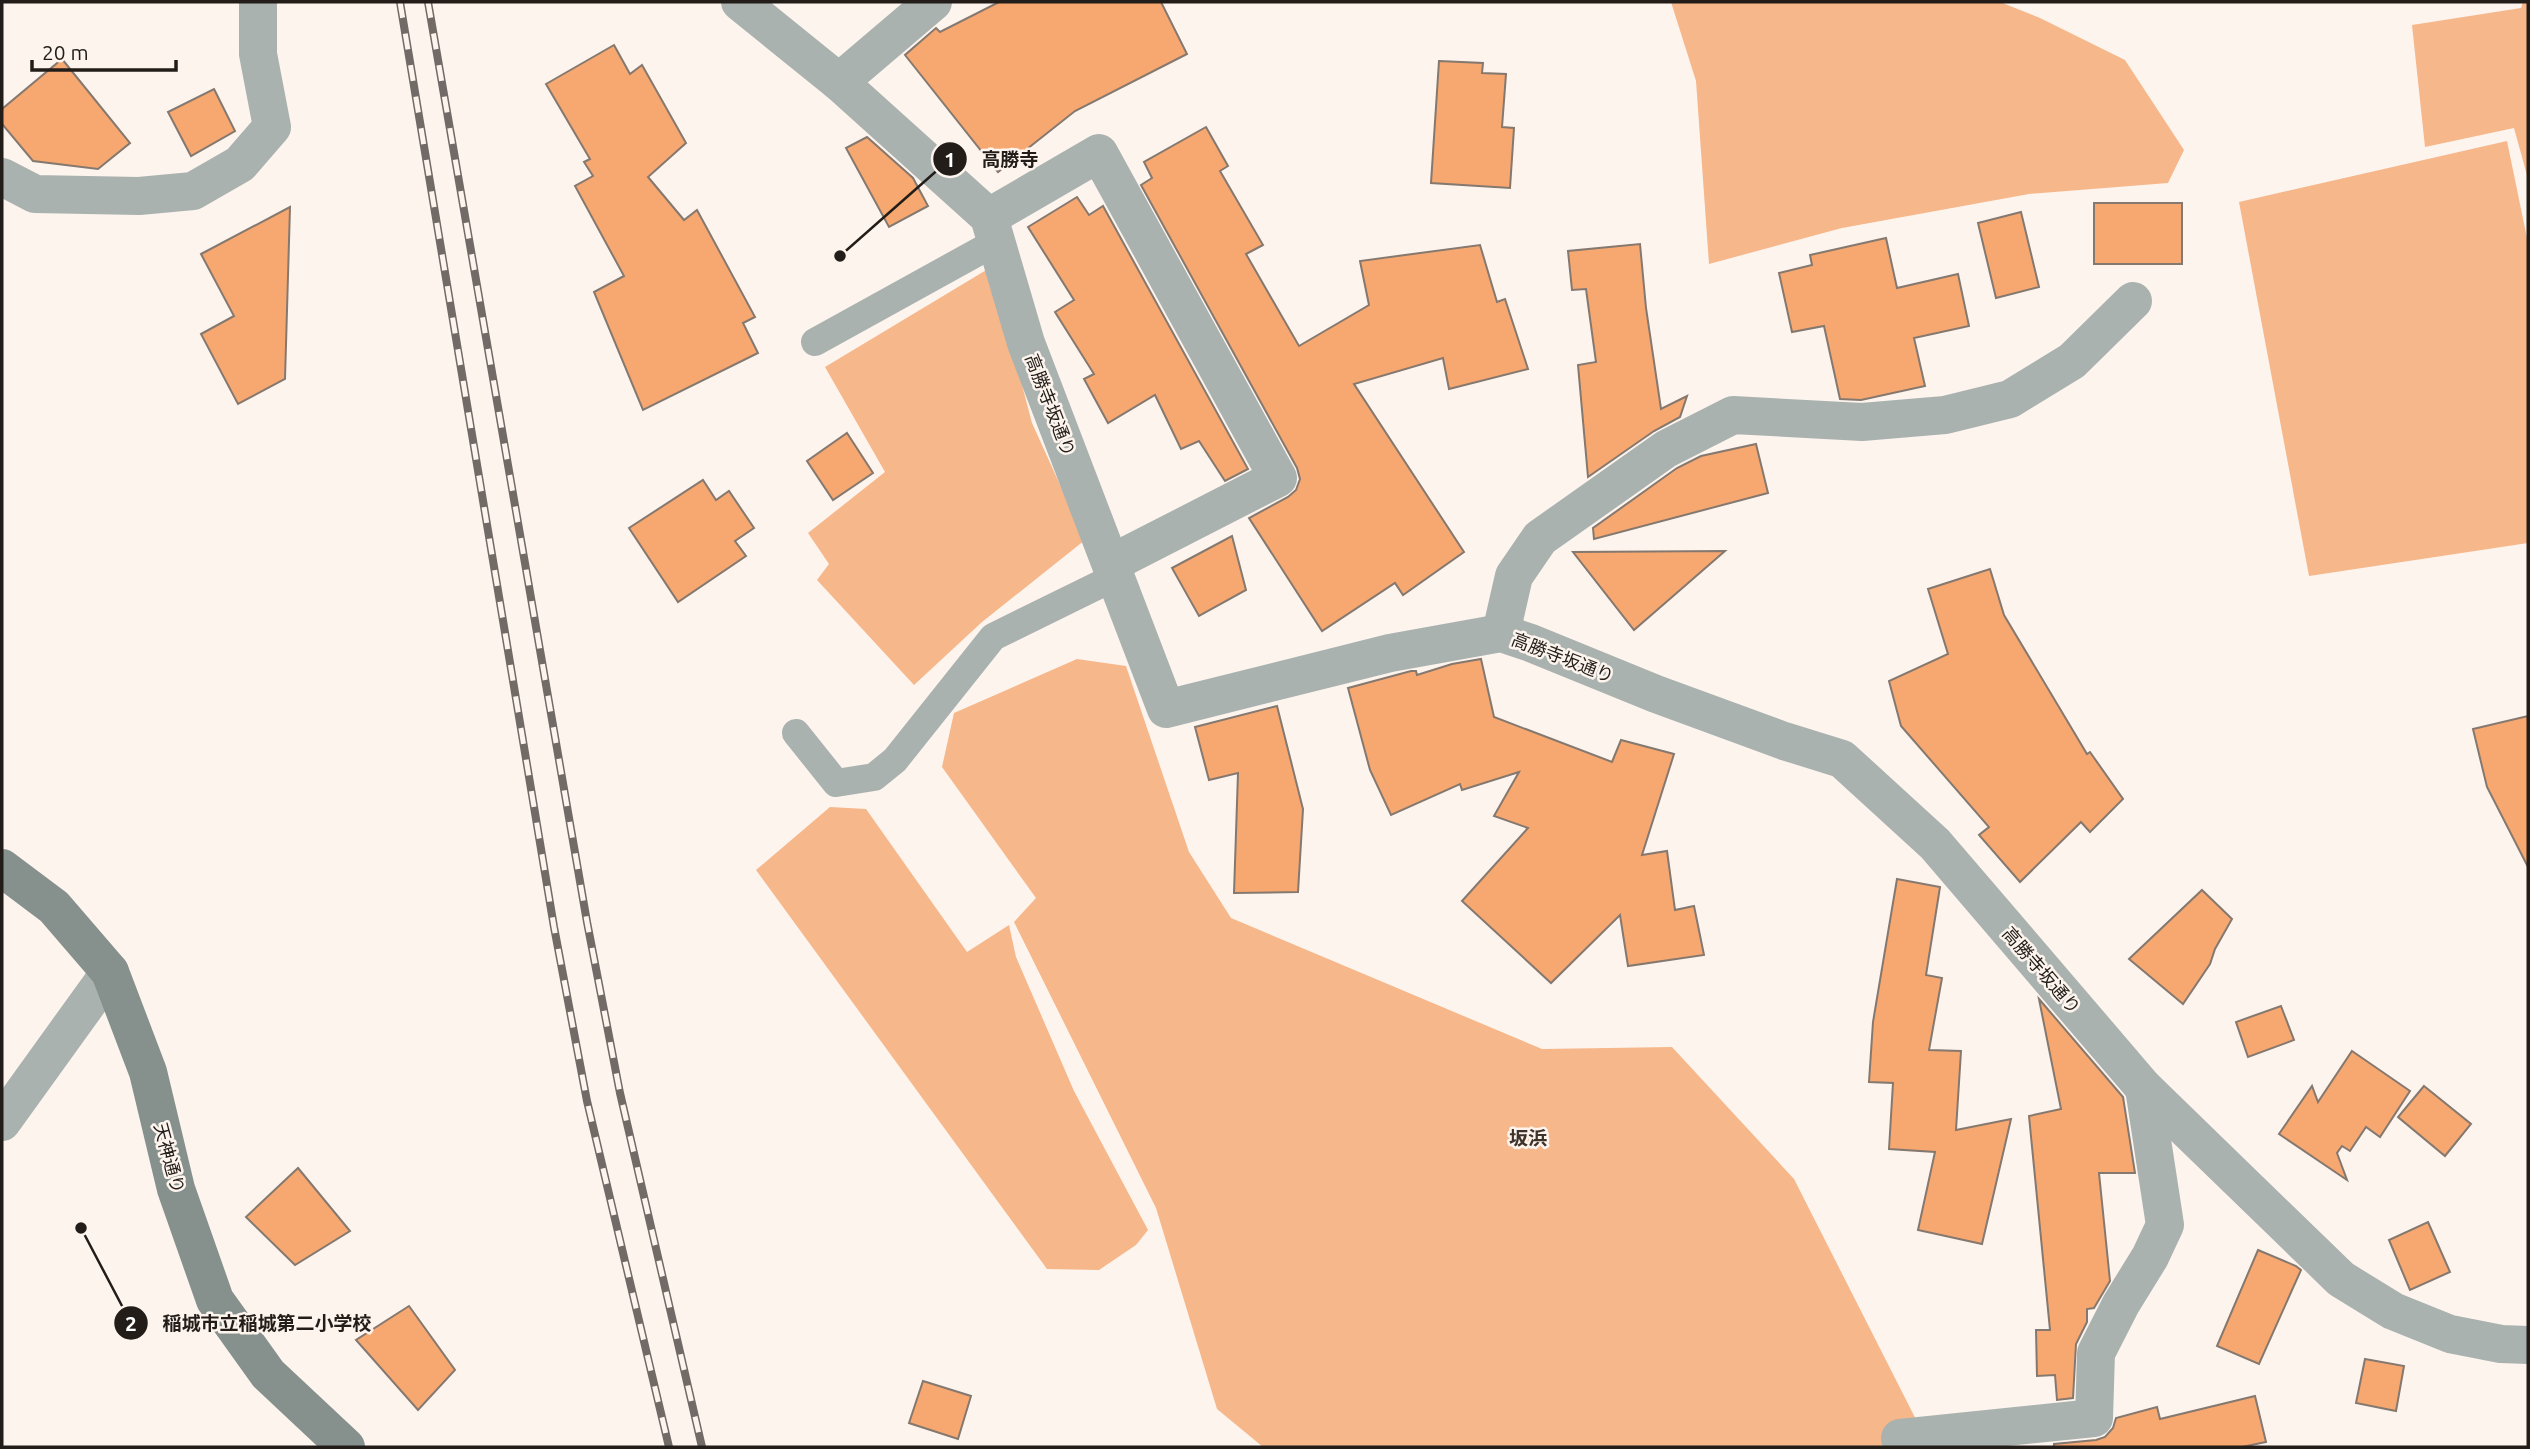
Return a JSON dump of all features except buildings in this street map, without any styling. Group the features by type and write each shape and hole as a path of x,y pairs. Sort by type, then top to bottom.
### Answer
{"street":[{"path":"2,177 35,194 139,196 193,191 240,164 272,127 258,54 258,2"},
{"path":"740,2 839,82 993,229 1100,153 1278,478 1114,570"},
{"path":"839,82 933,2"},
{"name":"高勝寺坂通り","path":"993,229 1026,343 1166,709 1390,653 1501,633 1682,704 1842,759 1935,845 2144,1088 2340,1279 2393,1311 2451,1334 2501,1344 2528,1345"},
{"path":"1501,633 1514,576 1540,538 1666,449 1733,415 1862,422 1945,415 2010,399 2072,361 2133,302"},
{"name":"天神通り","path":"2,868 54,907 110,972 148,1072 176,1189 215,1300 268,1374 346,1447"},
{"path":"2,1122 110,972"},
{"path":"1900,1438 2094,1419 2096,1353 2120,1304 2150,1257 2165,1225 2144,1088"}],"lane":[{"path":"815,342 993,229"},
{"path":"796,733 836,783 874,778 906,748 993,637 1114,570"}],"shaded area":[{"path":"1671,2 2000,2 2040,18 2125,60 2184,150 2168,183 2029,194 1842,228 1709,264 1696,81"},
{"path":"2523,2 2528,2 2528,179 2514,128 2425,147 2412,25 2521,8"},
{"path":"2507,141 2528,243 2528,543 2309,576 2239,202"},
{"path":"988,269 1032,423 1085,540 982,622 914,685 817,580 829,564 808,533 885,472 825,367"},
{"path":"1077,659 1126,666 1189,852 1231,918 1542,1049 1672,1047 1794,1179 1930,1447 1263,1447 1217,1409 1156,1208 1014,922 1036,898 942,767 954,713"},
{"path":"830,807 866,809 967,952 1009,925 1016,957 1074,1091 1148,1230 1136,1245 1099,1270 1047,1269 756,870"}],"railway":[{"path":"400,2 554,927 587,1101 669,1447"},
{"path":"428,2 587,922 620,1093 702,1447"}],"place":[{"name":"高勝寺","path":"840,256"},
{"name":"稲城市立稲城第二小学校","path":"81,1228"}],"district":[{"name":"坂浜","path":"1528,1138"}]}
